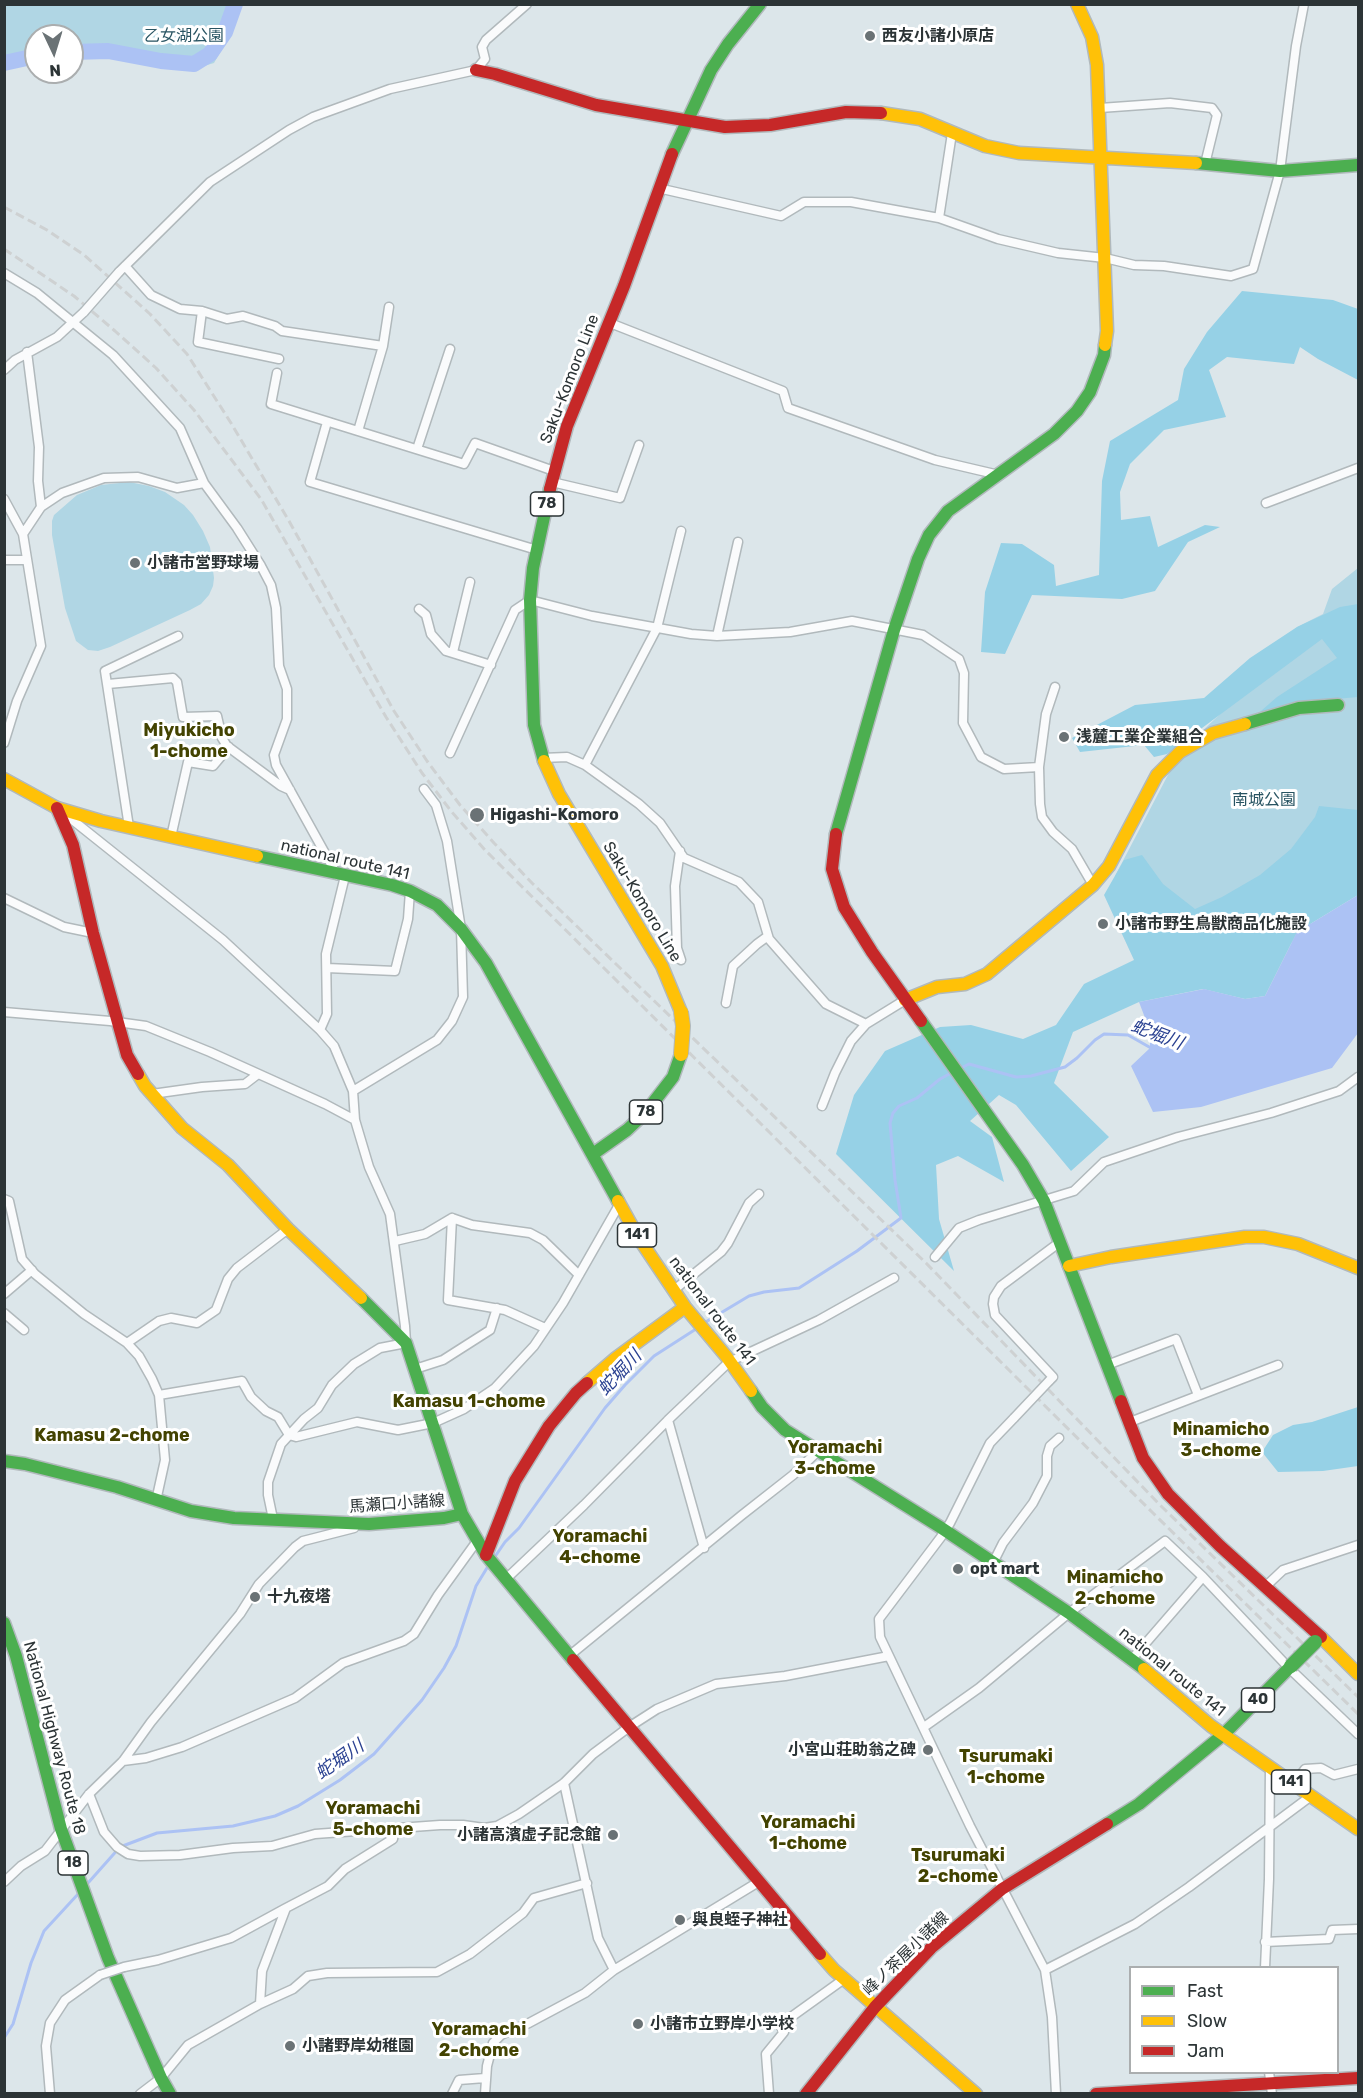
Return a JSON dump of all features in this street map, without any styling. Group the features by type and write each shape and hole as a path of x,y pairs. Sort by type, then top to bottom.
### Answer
{"main road":[{"name":"Saku-Komoro Line","path":"593,1154 627,1130 646,1112 673,1077 681,1054 683,1026 674,990 662,966 559,794 542,759 534,725 530,600 537,550 553,476 567,426 610,323 658,188 686,120 711,70 760,4"},
{"path":"1077,4 1085,19 1095,50 1100,108 1107,330 1104,355 1090,392 1077,411 1054,434 948,512 928,535 894,630 836,832 832,869 844,907 905,1000 1023,1165 1044,1201 1143,1458 1168,1494 1266,1586 1318,1639 1356,1667"},
{"path":"476,70 596,105 725,126 770,125 846,112 874,112 920,119 985,146 1013,152 1280,171 1359,165"},
{"path":"905,1000 936,987 964,984 987,974 1093,885 1109,866 1157,775 1180,752 1213,733 1299,708 1338,705"},
{"name":"national route 141","path":"4,779 57,808 101,822 392,885 410,891 437,905 461,929 486,963 638,1237 685,1306 762,1407 785,1430 945,1530 1069,1613 1132,1659 1191,1710 1359,1829"},
{"path":"57,808 73,845 93,933 127,1055 145,1086 182,1128 228,1165 288,1229 406,1343 462,1514"},
{"path":"1069,1266 1111,1257 1223,1240 1264,1237 1298,1244 1359,1268"},
{"path":"486,1555 515,1481 549,1426 576,1393 616,1358 685,1306"},
{"name":"馬瀬口小諸線","path":"4,1461 26,1464 117,1487 191,1512 234,1518 369,1524 444,1518 462,1514 486,1555 507,1578 568,1656 808,1940 844,1979 976,2094"},
{"name":"National Highway Route 18","path":"4,1623 16,1656 61,1829 108,1958 170,2094"},
{"name":"40","path":"1224,1734 1318,1639"},
{"name":"峰ノ茶屋小諸線","path":"806,2094 875,2007 931,1948 1002,1889 1139,1804 1224,1734"},
{"path":"1096,2094 1359,2078"}],"street":[{"path":"5,369 27,352 57,337 73,323 122,269 210,182 289,130 313,117 381,92 476,70 485,59 482,47 486,40 527,4"},
{"path":"658,188 781,216 804,202 851,202 939,218 998,239 1058,253 1105,258 1134,265 1164,266 1231,276 1253,269 1280,171 1296,46 1304,4"},
{"path":"1100,108 1170,103 1212,108 1217,115 1205,164"},
{"path":"939,218 952,133"},
{"path":"122,269 151,295 180,309 202,311 227,319 243,316 282,331 383,346"},
{"path":"4,273 37,293 113,355 180,428 204,483 237,528 271,585 276,608 279,666 287,689 288,703 288,719 274,755 276,765 341,875 326,954 327,1014 320,1030"},
{"path":"358,431 383,346 389,307"},
{"path":"202,311 198,342 279,359"},
{"path":"610,323 783,391 788,408 935,460 999,475"},
{"path":"417,449 450,349"},
{"path":"27,352 39,447 38,481 41,507"},
{"path":"277,373 271,405 464,464 475,443 553,476 620,498 639,445"},
{"path":"327,422 310,482 537,550"},
{"path":"1266,503 1359,468"},
{"path":"23,534 41,507 62,493 104,478 138,477 177,488 204,483"},
{"path":"4,499 23,534 41,646 17,702 5,738"},
{"path":"585,765 657,628 681,531"},
{"path":"717,636 738,542"},
{"path":"4,560 26,560"},
{"path":"453,652 470,582"},
{"path":"450,753 514,610 530,600 592,616 691,634 717,636 790,632 852,621 923,635 959,659 964,673 963,723 981,757 1004,769 1039,767"},
{"path":"419,609 426,615 431,634 446,651 491,665"},
{"path":"129,828 105,670 178,636"},
{"path":"108,684 173,678 177,682 183,717 217,716 222,738 229,747 281,786 291,790"},
{"path":"1055,687 1046,714 1039,767 1042,817 1053,832 1072,849 1093,885"},
{"path":"171,837 188,762 213,766 229,747"},
{"path":"542,759 567,757 585,765 660,824 684,858 739,882 758,902 768,936 826,1004 866,1024"},
{"path":"353,1091 436,1040 452,1021 463,997 461,929 447,842 436,805 424,789"},
{"path":"57,808 223,940 320,1030 334,1046 353,1091 355,1120 369,1167 390,1214 406,1343 380,1348 354,1364 332,1385 318,1408 304,1419 281,1444 268,1482 268,1496 273,1519"},
{"path":"680,851 675,886 677,948 681,960"},
{"path":"327,968 395,971 408,919 410,891"},
{"path":"4,898 64,927 93,933"},
{"path":"726,1003 733,966 768,936"},
{"path":"822,1106 851,1041 866,1024 905,1000"},
{"path":"4,1012 146,1026 325,1104 355,1120"},
{"path":"152,1094 245,1084 258,1074"},
{"path":"935,1257 959,1228 1074,1191 1104,1162 1178,1137 1272,1113 1339,1091 1359,1077"},
{"path":"674,1290 721,1252 749,1203 759,1194"},
{"path":"4,1199 9,1201 22,1259 84,1314 127,1342 143,1364 159,1395 165,1460 156,1501"},
{"path":"159,1395 242,1381 251,1397 266,1412 278,1417 289,1435 296,1437 357,1422 398,1430 433,1423 464,1409 495,1388 534,1346 579,1275 619,1205"},
{"path":"394,1240 424,1234 452,1218 472,1225 530,1233 543,1239 579,1275"},
{"path":"452,1218 448,1300 505,1310 545,1328"},
{"path":"127,1342 159,1321 171,1318 197,1323 216,1311 228,1279 237,1268 288,1229"},
{"path":"1056,2094 1052,2017 1045,1970 970,1826 880,1637 879,1619 945,1530 990,1443 1053,1377 995,1315 993,1310 994,1297 1000,1286 1060,1242"},
{"path":"4,1294 32,1270"},
{"path":"507,1578 729,1362 819,1320 894,1278"},
{"path":"414,1369 443,1360 490,1330 497,1308"},
{"path":"4,1313 24,1330"},
{"path":"1107,1365 1176,1340 1198,1395"},
{"path":"1130,1422 1278,1365"},
{"path":"668,1420 704,1548"},
{"path":"993,1563 1003,1543 1034,1503 1047,1476 1047,1456 1050,1446 1059,1438"},
{"path":"568,1656 794,1475 819,1450"},
{"path":"4,1882 21,1866 45,1851 89,1794 123,1761 158,1714 240,1614 259,1584 294,1547 303,1541 369,1524"},
{"path":"123,1761 146,1758 193,1742 295,1698 343,1663 404,1641 414,1634 442,1588 477,1541"},
{"path":"924,1727 979,1688 1069,1613 1165,1541 1359,1734"},
{"path":"1266,1586 1283,1570 1359,1545"},
{"path":"1132,1659 1203,1577"},
{"path":"89,1794 104,1832 117,1847 128,1854 140,1856 180,1855 233,1848 272,1846 315,1834 440,1825 497,1827 564,1783 593,1754 628,1727 657,1709 716,1684 785,1676 889,1656"},
{"path":"1265,1966 1270,1766"},
{"path":"1294,1784 1305,1769 1321,1768 1334,1775 1359,1769"},
{"path":"564,1783 598,1938 614,1970"},
{"path":"1045,1970 1135,1924 1189,1887 1311,1796"},
{"path":"50,2094 46,2046 50,2023 65,2000 100,1975 231,1938 328,1886 345,1869 393,1839 395,1829"},
{"path":"485,2094 485,2078 493,2043 501,2035 585,1993 614,1970 760,1881"},
{"path":"140,2094 161,2078 188,2045 260,2004 293,1989 308,1976 327,1973 437,1972 470,1954 523,1913 534,1898 586,1883"},
{"path":"260,2004 262,1971 286,1908"},
{"path":"1266,1942 1329,1939 1332,1930 1359,1929"},
{"path":"769,2094 766,2054 784,2032 780,2025 844,1979"},
{"path":"452,2094 459,2080 485,2078"}],"green space":[{"name":"乙女湖公園","path":"5,4 242,4 229,37 214,63 191,70 102,57 84,58 84,24 24,24 24,63 5,68"},
{"name":"小諸市営野球場","path":"129,482 165,492 184,505 193,515 210,547 213,586 201,604 190,610 110,647 98,651 88,650 76,641 65,608 52,535 52,521 54,515 77,495 101,485"},
{"name":"南城公園","path":"1358,568 1358,886 1337,898 1256,978 1115,876 1180,752 1235,700 1297,627 1323,614 1332,589"}],"shaded area":[{"path":"1242,291 1333,300 1358,309 1358,380 1300,347 1294,364 1227,357 1209,370 1226,417 1164,430 1130,464 1120,492 1121,520 1150,516 1158,547 1205,525 1220,527 1188,542 1155,591 1122,599 1032,595 1005,654 981,652 985,592 1001,543 1022,544 1054,565 1056,586 1099,575 1102,481 1110,441 1178,400 1184,369 1207,332"},
{"path":"1358,604 1358,697 1313,701 1253,718 1277,697 1337,658 1322,639 1167,754 1154,757 1144,745 1080,752 1072,738 1135,705 1204,698 1250,658 1297,627 1340,607"},
{"path":"1319,806 1358,810 1358,895 1297,932 1265,996 1245,999 1203,989 1139,1002 1073,1032 1054,1083 1109,1137 1071,1171 1016,1105 999,1095 970,1121 992,1137 1004,1182 958,1156 936,1165 939,1219 954,1271 836,1154 854,1095 885,1051 940,1027 971,1025 1023,1039 1056,1025 1084,984 1134,960 1104,895 1124,860 1142,855 1163,884 1195,909 1222,897 1260,875 1291,849 1315,817"},
{"path":"1358,1407 1358,1466 1323,1471 1278,1472 1262,1452 1273,1435 1293,1425 1312,1422"}],"water":[{"path":"1358,895 1358,1033 1332,1068 1201,1107 1153,1112 1131,1066 1150,1048 1150,1031 1139,1002 1204,989 1245,999 1265,996 1297,932"}],"waterway":[{"path":"84,52 108,51 161,61 194,64 210,54 225,32 235,4"},
{"path":"4,63 24,59"},
{"name":"蛇堀川","path":"959,1069 969,1064 1016,1077 1031,1076 1065,1067 1104,1034 1128,1035 1151,1048"},
{"name":"蛇堀川","path":"704,1323 749,1296 799,1288 857,1251 901,1218 890,1123 893,1113 899,1106 917,1098 940,1079 953,1072"},
{"name":"蛇堀川","path":"494,1558 519,1528 605,1408 625,1385 654,1356 696,1329"},
{"name":"蛇堀川","path":"88,1883 120,1847 157,1833 233,1826 275,1816 298,1806 340,1780 374,1754 422,1700 444,1668 456,1646 476,1586 490,1563"},
{"name":"蛇堀川","path":"4,2038 13,2024 31,1963 44,1931 79,1893"}],"railway":[{"path":"4,207 47,230 84,255 150,314 187,354 289,521 394,711 460,805 494,843 532,883 926,1263 1160,1505 1358,1697"},
{"path":"4,249 74,296 156,368 194,410 261,499 386,717 422,773 485,850 1358,1714"}],"traffic: fast":[{"path":"672,154 711,70 728,44 760,4"},
{"path":"1196,163 1280,171 1358,165"},
{"path":"836,834 894,630 918,559 929,535 948,511 1054,434 1077,411 1090,392 1104,355 1105,345"},
{"path":"544,761 534,725 530,600 533,568 550,489"},
{"path":"1245,724 1299,708 1338,705"},
{"path":"257,856 392,885 410,891 437,905 461,929 486,963 618,1201"},
{"path":"921,1021 1023,1165 1044,1201 1121,1401"},
{"path":"593,1154 627,1130 646,1112 673,1077 681,1054"},
{"path":"361,1298 406,1343 462,1514 486,1555 573,1660"},
{"path":"751,1391 762,1407 785,1430 940,1527 1069,1613 1144,1669"},
{"path":"4,1461 117,1487 191,1511 234,1518 369,1524 444,1518 462,1514"},
{"path":"4,1623 16,1656 61,1829 108,1958 170,2094"},
{"path":"1291,1666 1315,1642"},
{"path":"1224,1734 1291,1666"},
{"path":"1107,1824 1139,1804 1224,1734"}],"traffic: slow":[{"path":"1077,4 1092,37 1097,65 1107,331 1105,345"},
{"path":"881,113 920,119 985,146 1019,153 1196,163"},
{"path":"905,1000 937,987 965,984 987,974 1093,885 1109,866 1157,775 1180,752 1213,733 1245,724"},
{"path":"544,761 559,794 662,966 681,1012"},
{"path":"4,779 57,808 101,821 257,856"},
{"path":"681,1012 683,1026 681,1054"},
{"path":"138,1074 145,1086 182,1128 228,1165 288,1229 361,1298"},
{"path":"618,1201 638,1237 685,1307 726,1356 751,1391"},
{"path":"1069,1266 1111,1257 1245,1237 1264,1237 1298,1244 1358,1268"},
{"path":"587,1383 616,1358 685,1307"},
{"path":"1315,1642 1321,1637 1358,1674"},
{"path":"1144,1669 1211,1726 1358,1829"},
{"path":"820,1954 834,1970 976,2094"}],"traffic: jam":[{"path":"476,70 596,105 725,127 770,125 846,112 881,113"},
{"path":"550,489 567,426 624,286 672,154"},
{"path":"57,808 73,845 93,933 127,1055 138,1074"},
{"path":"836,834 832,869 844,907 872,952 921,1021"},
{"path":"486,1555 515,1481 549,1426 587,1383"},
{"path":"1121,1401 1143,1458 1168,1494 1220,1546 1321,1637"},
{"path":"573,1660 820,1954"},
{"path":"806,2094 875,2007 931,1948 1002,1889 1107,1824"},
{"path":"1096,2094 1358,2078"}],"place":[{"name":"西友小諸小原店","path":"870,36"},
{"name":"小諸市営野球場","path":"135,563"},
{"name":"浅麓工業企業組合","path":"1064,737"},
{"name":"Higashi-Komoro","path":"477,815"},
{"name":"小諸市野生鳥獣商品化施設","path":"1103,924"},
{"name":"opt mart","path":"958,1569"},
{"name":"十九夜塔","path":"255,1597"},
{"name":"小宮山荘助翁之碑","path":"928,1750"},
{"name":"小諸高濱虚子記念館","path":"613,1835"},
{"name":"與良蛭子神社","path":"680,1920"},
{"name":"小諸市立野岸小学校","path":"638,2024"},
{"name":"小諸野岸幼稚園","path":"290,2046"}],"district":[{"name":"Miyukicho 1-chome","path":"189,741"},
{"name":"Kamasu 1-chome","path":"469,1402"},
{"name":"Kamasu 2-chome","path":"112,1436"},
{"name":"Minamicho 3-chome","path":"1221,1440"},
{"name":"Yoramachi 3-chome","path":"835,1458"},
{"name":"Yoramachi 4-chome","path":"600,1547"},
{"name":"Minamicho 2-chome","path":"1115,1588"},
{"name":"Tsurumaki 1-chome","path":"1006,1767"},
{"name":"Yoramachi 5-chome","path":"373,1819"},
{"name":"Yoramachi 1-chome","path":"808,1833"},
{"name":"Tsurumaki 2-chome","path":"958,1866"},
{"name":"Yoramachi 2-chome","path":"479,2040"}]}
